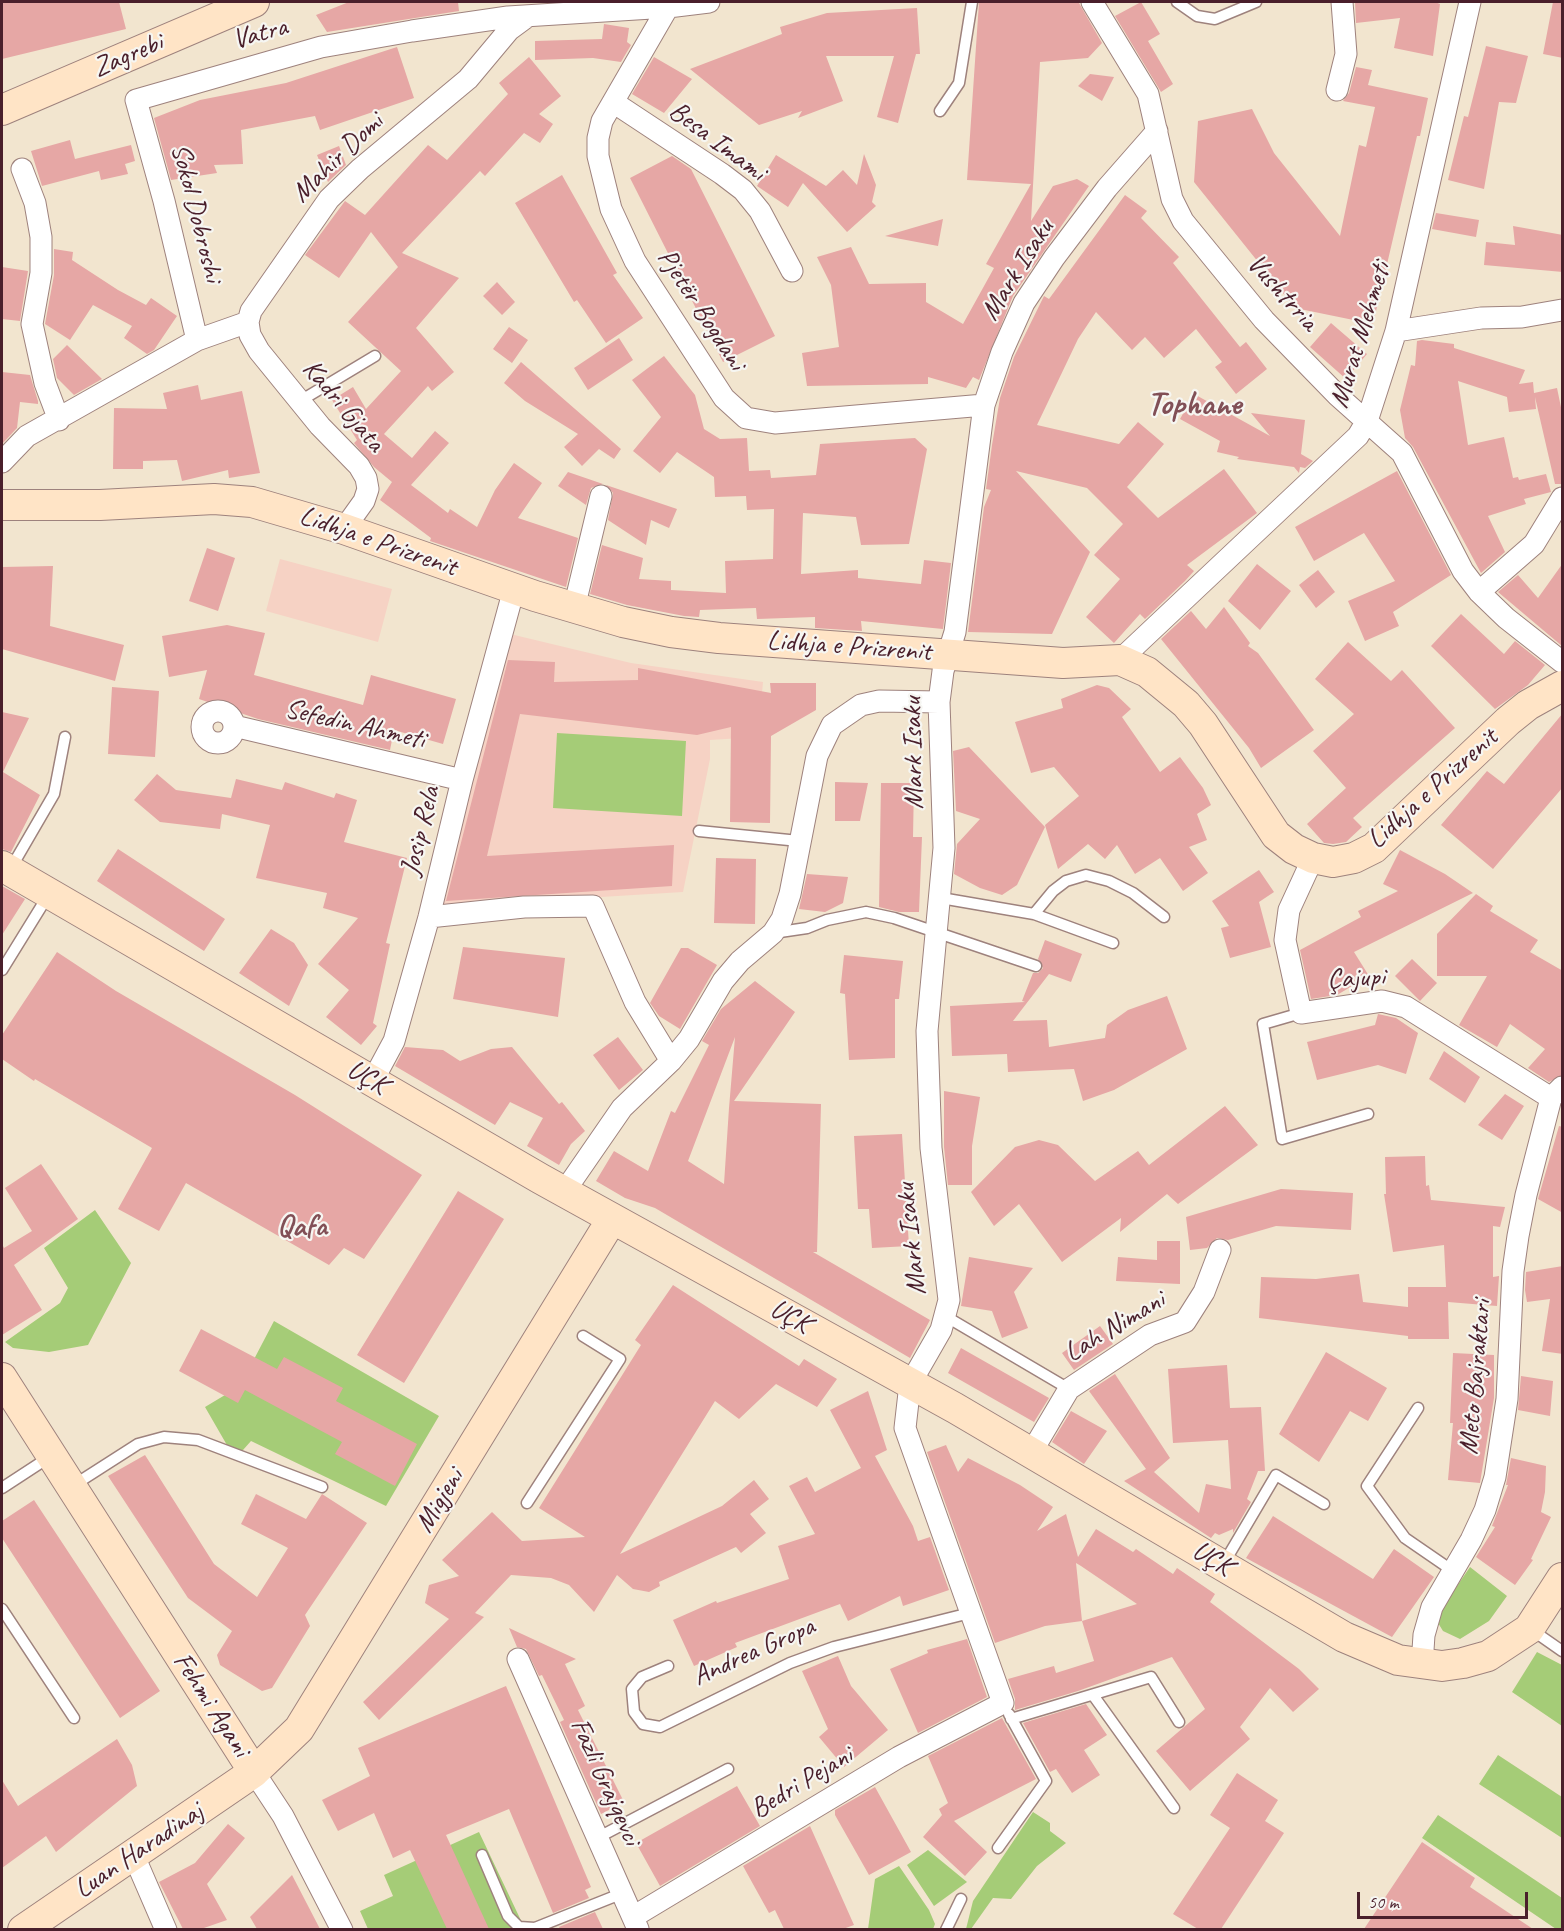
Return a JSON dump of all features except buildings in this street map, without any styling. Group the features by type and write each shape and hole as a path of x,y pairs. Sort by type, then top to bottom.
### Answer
{"main road":[{"name":"Zagrebi","path":"2,110 254,2"},
{"name":"Lidhja e Prizrenit","path":"2,506 100,505 214,499 252,502 344,529 514,589 623,622 719,638 1062,663 1120,660 1147,672 1186,704 1203,724 1276,835 1294,849 1313,858 1333,862 1354,858 1374,848 1508,721 1528,705 1563,686"},
{"name":"UÇK","path":"5,868 564,1192 1031,1453 1344,1637 1398,1660 1422,1665 1453,1665 1488,1656 1529,1629 1563,1578"},
{"name":"Migjeni","path":"254,1772 299,1729 328,1686 612,1219"},
{"name":"Fehmi Agani","path":"2,1378 254,1772"},
{"name":"Luan Haradinaj","path":"23,1929 134,1856 254,1772"}],"street":[{"name":"Vatra","path":"136,100 321,47 513,16 668,7 709,2"},
{"name":"Vushtrria","path":"1092,2 1148,94 1172,199 1183,221 1264,320 1338,396 1402,453 1462,571 1479,592 1514,625 1563,662"},
{"path":"1337,90 1346,54 1342,2"},
{"name":"Murat Mehmeti","path":"1120,660 1358,436 1367,421 1396,331 1470,2"},
{"name":"Pjetër Bogdani","path":"668,7 602,121 598,138 602,181 611,209 635,261 734,409 757,422 775,423 984,405"},
{"name":"Mahir Domi","path":"248,322 258,302 329,199 360,169 468,79 513,16"},
{"name":"Sokol Dobroshi","path":"136,100 198,340"},
{"name":"Besa Imami","path":"613,102 743,190 760,211 792,271"},
{"name":"Mark Isaku","path":"910,1384 941,1330 949,1300 931,1148 927,1031 944,848 939,702 955,632 984,405 1002,352 1024,303 1054,258 1107,188 1157,131"},
{"path":"22,169 35,203 41,237 41,273 32,324 45,383 59,420"},
{"path":"1396,331 1482,318 1522,317 1563,310"},
{"path":"2,462 27,436 198,340 248,322"},
{"name":"Kadri Gjata","path":"248,322 250,335 259,351 300,401 359,466 366,478 368,489 364,501 344,529"},
{"path":"574,608 601,496"},
{"path":"1479,592 1534,544 1563,498"},
{"name":"Josip Rela","path":"372,1082 394,1041 429,917 462,780 514,589"},
{"path":"564,1192 622,1108 671,1062 688,1039 723,981 740,961 773,933 782,919 790,894 817,756 832,725 861,705 879,701 939,702"},
{"name":"Sefedin Ahmeti","path":"234,726 462,780"},
{"name":"Çajupi","path":"1313,858 1289,910 1285,940 1301,1013 1382,1001 1406,1007 1557,1093"},
{"path":"429,917 524,907 593,906 635,1002 671,1062"},
{"name":"Meto Bajraktari","path":"1422,1665 1424,1635 1431,1607 1485,1510 1495,1478 1507,1399 1513,1271 1518,1236 1526,1195 1557,1093"},
{"name":"Lah Nimani","path":"1031,1453 1069,1389 1150,1335 1185,1322 1204,1292 1220,1250"},
{"path":"910,1384 905,1428 1007,1711"},
{"name":"Fazli Grajqevci","path":"518,1659 636,1923"},
{"name":"Bedri Pejani","path":"636,1923 898,1757 1007,1711"},
{"name":"Fehmi Agani","path":"254,1772 284,1816 342,1929"},
{"path":"134,1856 166,1929"}],"lane":[{"path":"940,111 959,83 972,2"},
{"path":"1177,2 1197,16 1215,19 1256,2"},
{"path":"300,401 375,356"},
{"name":"UÇK","path":"5,868 54,794 65,737"},
{"path":"699,831 800,841"},
{"path":"1034,914 1053,891 1066,881 1086,875 1117,885 1164,917"},
{"path":"2,970 49,894"},
{"path":"941,898 1034,914 1113,943"},
{"path":"773,933 807,928 827,920 866,912 936,931 1036,966"},
{"path":"1301,1013 1263,1024 1282,1139 1368,1114"},
{"name":"Lah Nimani","path":"945,1316 1069,1389"},
{"path":"527,1503 620,1359 583,1336"},
{"path":"1418,1408 1367,1486 1405,1538 1453,1571"},
{"path":"71,1486 138,1444 164,1437 198,1440 322,1487"},
{"path":"2,1488 51,1456"},
{"path":"1223,1566 1276,1475 1324,1504"},
{"path":"2,1609 74,1718"},
{"name":"Andrea Gropa","path":"668,1666 642,1677 632,1689 634,1712 643,1724 660,1727 790,1663 834,1647 970,1613"},
{"path":"1529,1629 1563,1650"},
{"path":"998,1848 1046,1781 1007,1711 1093,1695 1151,1677 1179,1722"},
{"path":"1093,1695 1174,1808"},
{"path":"598,1837 728,1769"},
{"path":"482,1855 508,1916 519,1927 535,1928 623,1893"},
{"path":"946,1929 961,1899"}],"shaded area":[{"path":"280,559 392,589 378,642 266,611"},
{"path":"506,633 631,663 763,682 758,737 710,740 710,759 683,892 436,907"}],"green space":[{"path":"557,733 686,741 682,816 553,808"},
{"path":"95,1210 131,1263 88,1345 49,1352 13,1348 5,1342 60,1303 68,1288 44,1248"},
{"path":"274,1321 439,1416 386,1506 251,1441 235,1459 205,1407 240,1386"},
{"path":"1470,1567 1507,1596 1489,1621 1460,1639 1443,1631 1435,1618"},
{"path":"1537,1652 1562,1665 1562,1726 1512,1692"},
{"path":"1498,1755 1562,1797 1562,1838 1479,1784"},
{"path":"1033,1812 1050,1823 1050,1831 1066,1843 1037,1866 1011,1899 993,1898 971,1929 966,1929 973,1901"},
{"path":"1438,1815 1562,1898 1562,1929 1556,1929 1422,1838"},
{"path":"479,1832 525,1929 368,1929 360,1911 393,1896 384,1875"},
{"path":"928,1850 967,1882 934,1906 907,1865"},
{"path":"899,1866 929,1910 935,1924 933,1929 868,1929 875,1879"}],"district":[{"name":"Tophane","path":"1194,405"},
{"name":"Qafa","path":"302,1227"}]}
